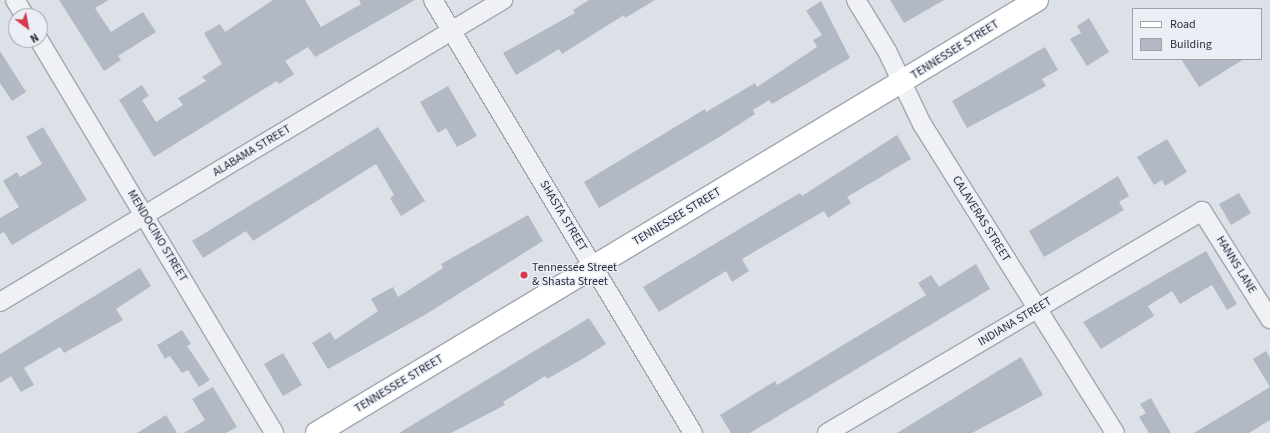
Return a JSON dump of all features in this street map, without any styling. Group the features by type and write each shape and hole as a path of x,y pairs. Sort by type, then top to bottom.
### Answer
{"main road":[{"name":"TENNESSEE STREET","path":"317,433 903,82 1036,0"}],"street":[{"name":"SHASTA STREET","path":"433,0 693,433"},
{"name":"ALABAMA STREET","path":"0,302 503,0"},
{"name":"CALAVERAS STREET","path":"856,0 903,82 922,124 1115,433"},
{"name":"MENDOCINO STREET","path":"44,48 274,433"},
{"name":"INDIANA STREET","path":"827,433 1202,211"},
{"name":"HANNS LANE","path":"1202,211 1270,319"}],"building":[{"path":"59,0 109,0 95,8 111,32 143,12 156,32 118,56 121,60 104,71"},
{"path":"273,0 305,0 321,27 361,4 359,0 415,0 315,57 308,47 285,61 294,74 279,84 277,81 154,157 119,100 142,85 149,96 142,100 156,122 183,105 178,98 206,81 202,77 222,64 204,33 220,24 225,32"},
{"path":"589,0 655,0 625,18 624,15 562,54 559,49 516,75 503,53 575,13 573,10"},
{"path":"890,0 944,0 904,23"},
{"path":"821,1 850,58 772,104 769,100 753,110 755,114 721,136 599,208 584,182 705,109 706,112 755,83 757,87 817,47 813,40 822,35 806,11"},
{"path":"1089,18 1109,52 1087,66 1070,39 1081,33 1077,26"},
{"path":"1045,47 1058,70 1042,79 1046,86 967,128 952,101"},
{"path":"0,51 26,92 12,101 0,83"},
{"path":"1182,60 1242,60 1199,87"},
{"path":"448,86 477,136 457,147 446,128 438,133 420,102"},
{"path":"43,127 87,200 12,245 4,232 0,234 0,218 19,207 3,181 17,172 20,177 42,164 26,137"},
{"path":"378,127 425,201 401,216 390,198 394,195 376,164 253,241 246,231 203,258 192,241"},
{"path":"897,135 911,159 847,197 851,203 828,218 824,211 742,259 749,271 732,282 726,271 659,312 643,287 800,193 802,196"},
{"path":"1167,139 1187,172 1165,186 1162,180 1154,185 1137,157"},
{"path":"1118,176 1129,196 1119,202 1124,210 1044,257 1029,231"},
{"path":"1239,193 1251,213 1231,225 1219,204"},
{"path":"528,215 543,241 423,316 328,369 312,343 330,332 335,340 378,311 371,299 393,287 398,297 443,268 441,264"},
{"path":"1206,251 1237,304 1227,310 1212,285 1180,304 1172,291 1148,306 1154,316 1101,349 1083,322"},
{"path":"976,264 990,289 750,433 731,433 720,415 775,381 777,385 926,295 918,283 931,275 939,287"},
{"path":"140,268 151,286 116,309 123,320 64,353 60,347 24,368 34,385 21,392 11,376 0,383 0,354"},
{"path":"589,318 606,344 584,358 547,379 545,376 503,402 505,405 451,433 399,433"},
{"path":"182,330 191,344 187,346 210,380 199,387 188,370 182,373 170,356 165,359 157,345"},
{"path":"1266,351 1270,358 1270,387 1253,359"},
{"path":"283,353 302,385 283,396 264,364"},
{"path":"1021,357 1043,395 972,433 897,433"},
{"path":"213,387 237,427 226,433 184,433 205,420 192,399"},
{"path":"1270,387 1270,420 1249,433 1194,433"},
{"path":"1151,398 1171,433 1149,433 1139,417 1146,413 1140,404"},
{"path":"166,415 177,433 137,433"}],"place":[{"name":"Tennessee Street & Shasta Street","path":"524,275"}]}
